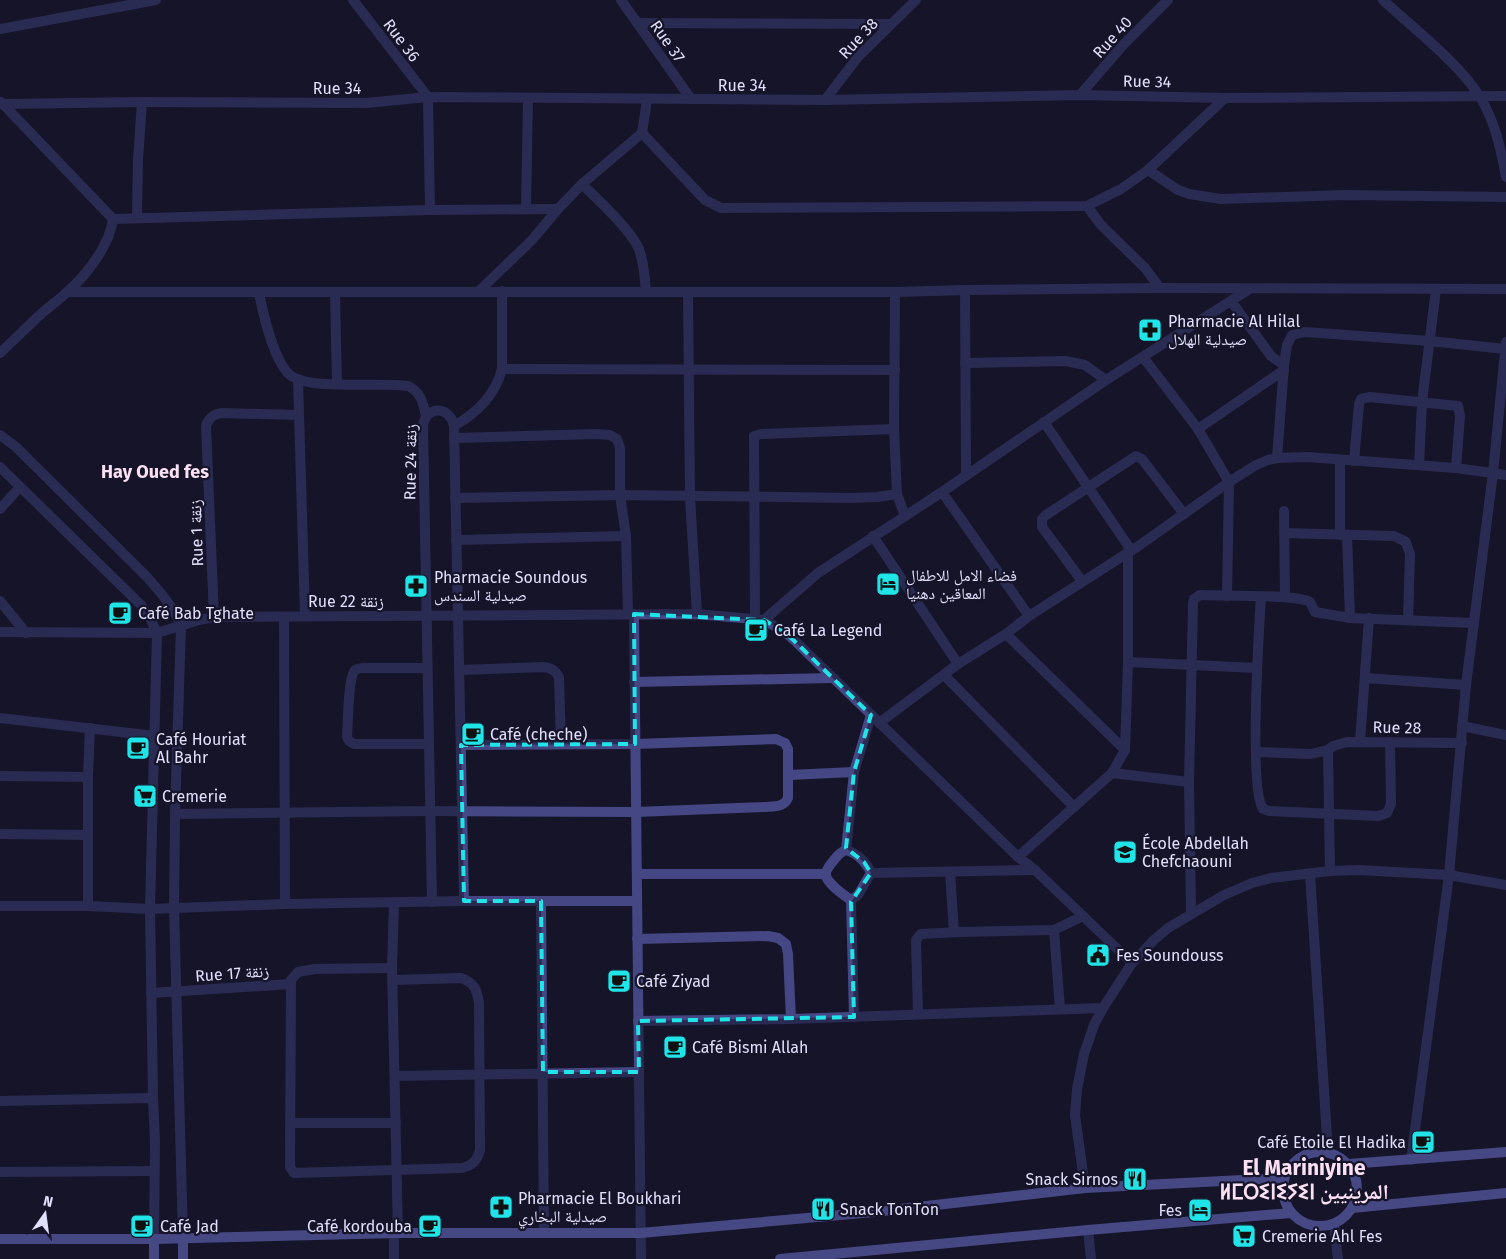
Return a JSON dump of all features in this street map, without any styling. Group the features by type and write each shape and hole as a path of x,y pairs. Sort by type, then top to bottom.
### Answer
{"street":[{"path":"0,29 156,0"},
{"name":"Rue 36","path":"353,0 428,98"},
{"name":"Rue 37","path":"621,0 691,99"},
{"name":"Rue 38","path":"825,100 858,57 916,0"},
{"name":"Rue 40","path":"1080,96 1123,45 1168,0"},
{"path":"1383,0 1445,56 1480,96 1492,121 1506,177"},
{"path":"637,23 892,24"},
{"name":"Rue 34","path":"2,103 366,103 428,98 825,100 1080,96 1225,98 1506,96"},
{"path":"428,98 430,210"},
{"path":"642,133 705,200 721,208 1087,206 1121,189 1148,170 1225,98"},
{"path":"526,209 528,99"},
{"path":"479,291 532,240 582,184 642,133 648,100"},
{"path":"137,218 142,102"},
{"path":"0,353 67,292 90,268 98,256 112,226 112,219 2,103"},
{"path":"1148,170 1178,190 1213,198 1345,195 1506,197"},
{"path":"582,184 622,225 638,248 644,269 646,292"},
{"path":"1087,206 1101,225 1145,268 1160,288"},
{"path":"112,219 430,210 558,209"},
{"path":"67,292 895,292 1160,288 1506,289"},
{"path":"759,619 818,572 942,492 1106,380 1249,289"},
{"path":"1419,465 1422,402 1436,289"},
{"path":"965,290 966,475"},
{"path":"464,901 454,426 471,416 483,405 499,381 502,369 502,291"},
{"path":"335,292 337,384"},
{"path":"688,292 690,497 696,614"},
{"path":"895,292 894,429 897,494 905,516"},
{"path":"259,293 263,315 279,358 292,377 321,383 408,386 415,389 420,396 426,416"},
{"path":"1231,301 1271,356 1284,368"},
{"path":"1277,458 1288,340 1296,333 1306,332 1506,346 1493,473 1466,685 1449,875 1411,1160"},
{"path":"1143,357 1198,429 1229,482 1227,596"},
{"path":"965,363 1066,361 1085,365 1106,380"},
{"path":"1198,429 1284,368"},
{"path":"502,369 688,371 895,370"},
{"path":"298,379 305,616"},
{"path":"1354,461 1358,410 1361,399 1370,396 1456,405 1460,408 1456,468"},
{"name":"Rue 24 زنقة","path":"432,902 423,425 426,416 437,410 449,414 454,426"},
{"name":"Rue 1 زنقة","path":"214,618 206,426 212,416 222,413 298,415"},
{"path":"1018,857 1112,773 1125,750 1130,550 1044,422"},
{"path":"759,619 753,439 756,434 894,429"},
{"path":"454,438 596,434 610,435 618,439 620,448 620,494 626,536 634,682 641,1259"},
{"path":"0,435 22,454 146,576 166,598 181,626 174,907 182,1259"},
{"path":"1082,581 1046,533 1042,527 1042,522 1046,515 1131,458 1140,457 1184,514"},
{"path":"879,723 958,664 1006,634 1029,616 1256,465 1277,458 1307,457 1456,468 1506,475"},
{"path":"1340,460 1350,618"},
{"path":"0,467 141,605 157,633 150,909 152,1098 155,1141 154,1259"},
{"path":"0,509 20,487"},
{"path":"942,492 1029,616"},
{"path":"455,498 620,494 690,497 877,498 897,494"},
{"path":"1284,510 1285,598"},
{"path":"1284,533 1394,536 1406,542 1410,554 1408,620"},
{"path":"456,540 626,536"},
{"path":"873,536 958,664"},
{"path":"1191,914 1189,782 1194,599 1200,595 1285,598 1307,600 1317,614 1350,618 1474,623"},
{"path":"1261,596 1256,668 1256,752 1259,800 1263,809 1269,811 1378,816 1387,813 1391,804 1390,742"},
{"path":"0,601 26,632"},
{"name":"Rue 22 زنقة","path":"0,632 157,633 199,620 214,618 305,616 458,617 696,614 759,619"},
{"path":"284,617 285,904"},
{"path":"1360,742 1369,618"},
{"path":"759,619 785,632 1018,857 1035,870 1132,963"},
{"path":"1006,634 1125,750"},
{"path":"1128,662 1256,668"},
{"path":"428,668 363,668 356,670 353,673 350,690 347,737 354,744 429,744"},
{"path":"459,670 552,669 559,677 561,744"},
{"path":"944,674 1074,807"},
{"path":"634,682 832,678"},
{"path":"1365,678 1466,685"},
{"path":"846,850 854,772 872,715"},
{"path":"0,718 155,736"},
{"path":"1462,726 1506,735"},
{"path":"88,906 90,728"},
{"path":"175,814 430,811 636,812 782,805 786,803 788,798 788,749 785,743 776,739 635,744 461,746"},
{"name":"Rue 28","path":"1256,752 1311,754 1348,742 1462,743"},
{"path":"1330,748 1330,871"},
{"path":"788,775 854,772"},
{"path":"1112,773 1189,782"},
{"path":"0,776 88,777"},
{"path":"0,834 88,835"},
{"path":"851,900 831,884 827,878 826,874 829,866 837,856 846,850 851,851 864,862 871,873"},
{"path":"871,873 1035,870"},
{"path":"1085,1188 1075,1114 1077,1089 1084,1054 1094,1025 1103,1008 1132,963 1161,933 1224,896 1252,883 1271,878 1330,871 1359,870 1449,875 1506,885"},
{"path":"950,872 954,932"},
{"path":"851,900 858,895 871,873"},
{"path":"636,874 826,874"},
{"path":"1310,874 1328,1152"},
{"path":"851,900 854,1017"},
{"path":"0,906 88,906 150,909 285,904 464,901 637,901"},
{"path":"541,901 544,1232"},
{"path":"394,903 392,968 397,1170 394,1259"},
{"path":"918,1014 916,940 921,934 1054,930 1083,916"},
{"path":"1054,930 1060,1009"},
{"path":"638,939 747,935 778,938 786,944 788,954 791,1019"},
{"name":"Rue 17 زنقة","path":"151,993 291,982 298,972 315,969 392,968"},
{"path":"291,982 290,1167 294,1173 462,1168 470,1166 478,1159 480,1150 479,1003 477,990 471,982 461,978 393,980"},
{"path":"638,1021 791,1019 1103,1008"},
{"path":"396,1076 543,1072 639,1072"},
{"path":"0,1101 152,1098"},
{"path":"291,1123 396,1123"},
{"path":"1316,1151 1328,1152 1340,1157 1349,1164 1358,1184 1358,1194 1346,1216 1334,1224 1314,1226 1299,1220 1291,1213 1283,1196 1284,1178 1290,1167 1299,1158 1316,1151"},
{"path":"1349,1164 1506,1152"},
{"path":"0,1172 154,1171"},
{"path":"0,1239 154,1239 396,1233 640,1233 874,1212 1085,1188 1284,1178"},
{"path":"1352,1208 1506,1193"},
{"path":"780,1259 1291,1213"},
{"path":"1334,1224 1338,1259"},
{"path":"1088,1230 1091,1259"}],"highlighted area":[{"path":"634,614 764,620 785,632 871,715 854,772 846,848 864,862 871,873 851,902 854,1017 638,1021 639,1072 543,1072 541,901 464,901 461,745 635,744"}],"place":[{"name":"Pharmacie Al Hilal صيدلية الهلال","path":"1150,330"},
{"name":"فضاء الامل للاطفال المعاقين دهنيا","path":"888,584"},
{"name":"Pharmacie Soundous صيدلية السندس","path":"416,586"},
{"name":"Café Bab Tghate","path":"120,613"},
{"name":"Café La Legend","path":"756,630"},
{"name":"Café (cheche)","path":"473,734"},
{"name":"Café Houriat Al Bahr","path":"138,748"},
{"name":"Cremerie","path":"145,796"},
{"name":"École Abdellah Chefchaouni","path":"1125,852"},
{"name":"Fes Soundouss","path":"1098,955"},
{"name":"Café Ziyad","path":"619,981"},
{"name":"Café Bismi Allah","path":"675,1047"},
{"name":"Café Etoile El Hadika","path":"1423,1142"},
{"name":"Snack Sirnos","path":"1135,1179"},
{"name":"Pharmacie El Boukhari صيدلية البخاري","path":"501,1207"},
{"name":"Snack TonTon","path":"823,1209"},
{"name":"Fes","path":"1200,1210"},
{"name":"Café Jad","path":"142,1226"},
{"name":"Café kordouba","path":"430,1226"},
{"name":"Cremerie Ahl Fes","path":"1244,1236"}],"district":[{"name":"Hay Oued fes","path":"155,472"},
{"name":"El Mariniyine ⵍⵎⵔⵉⵏⵉⵢⵉⵏ المرينيين","path":"1304,1180"}]}
